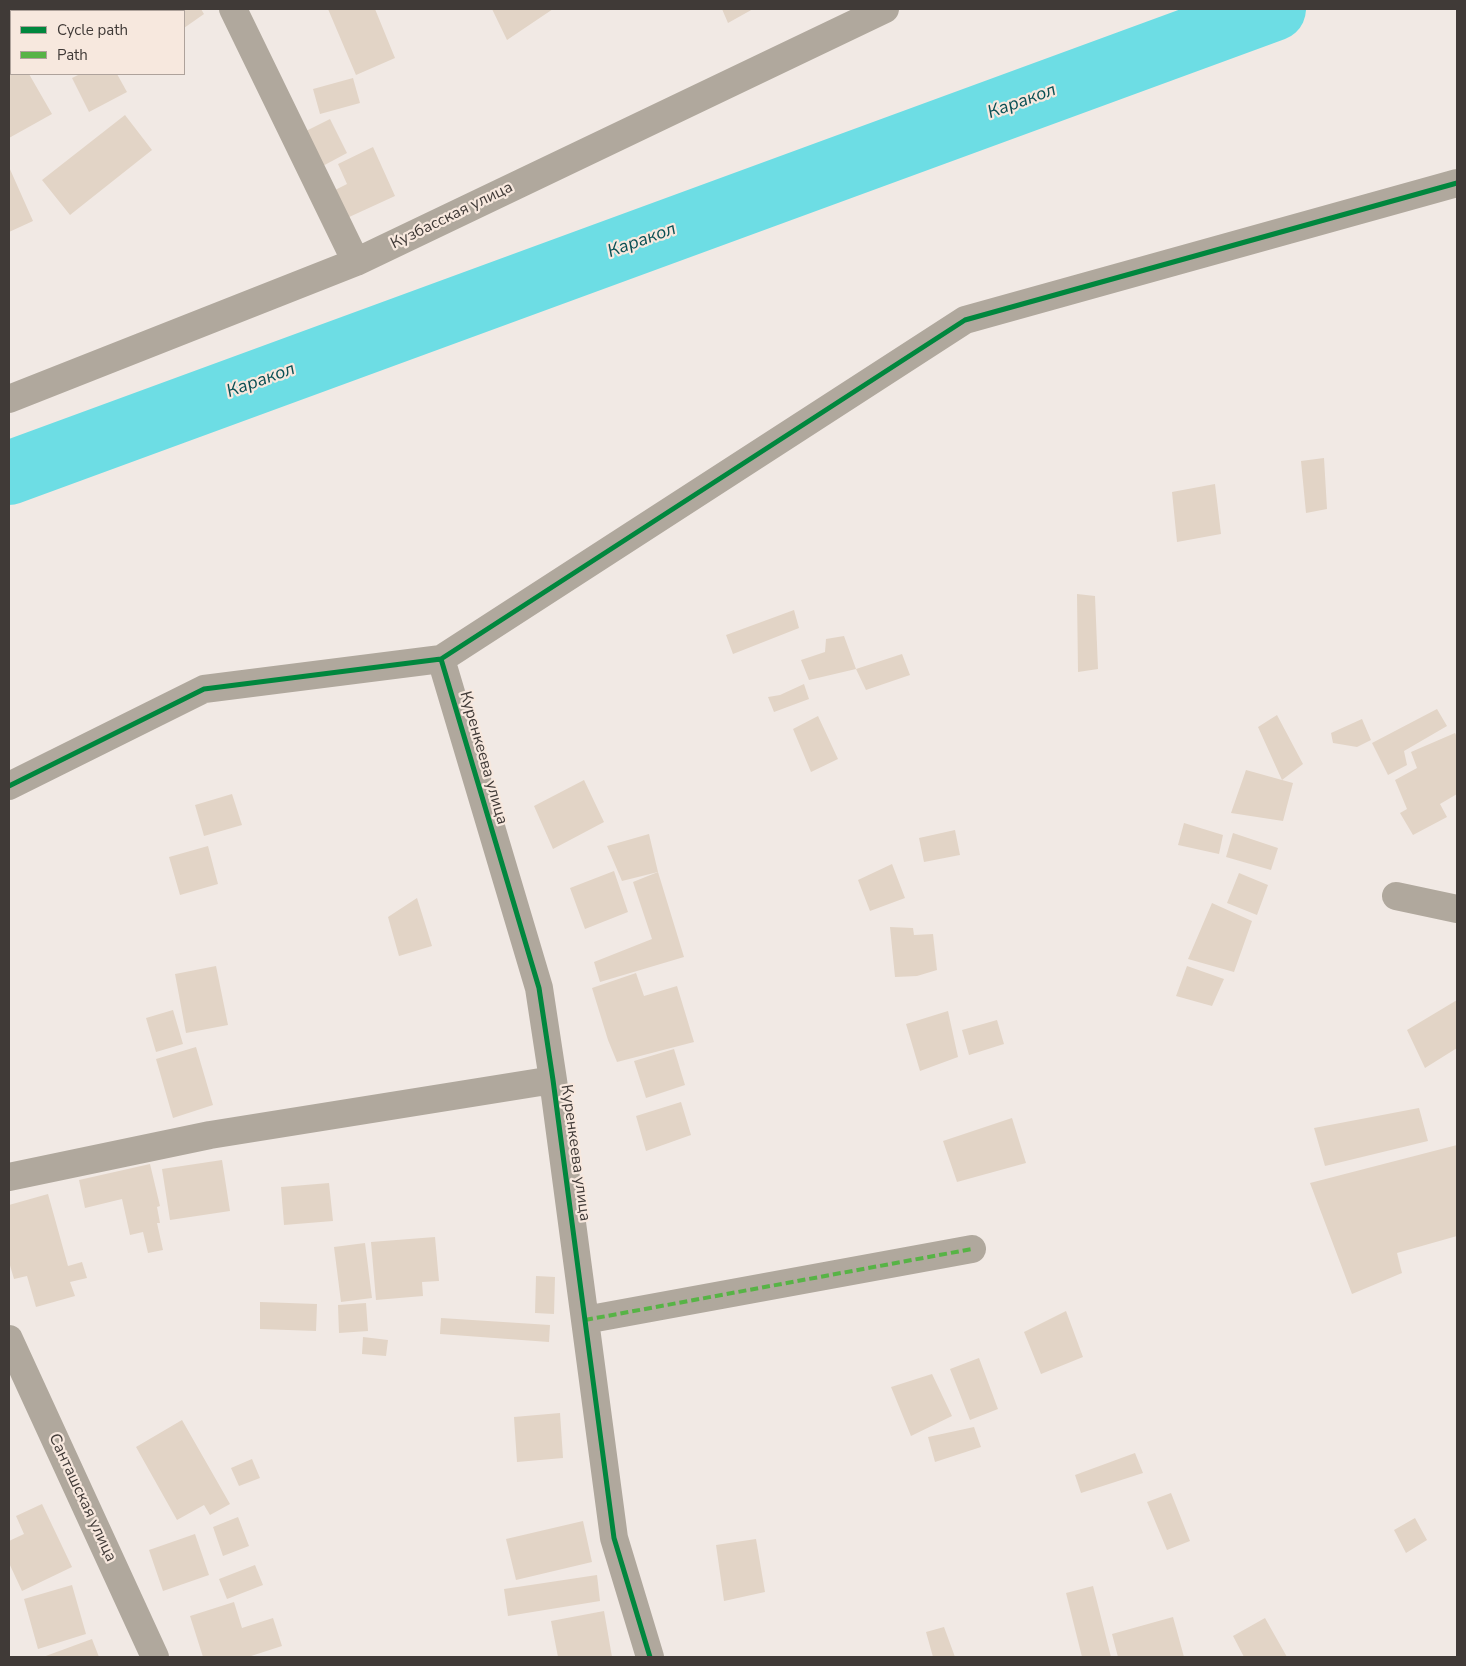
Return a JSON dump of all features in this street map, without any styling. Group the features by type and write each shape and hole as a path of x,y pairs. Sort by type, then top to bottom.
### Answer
{"street":[{"path":"232,9 356,262"},
{"name":"Кузбасская улица","path":"9,399 356,262 884,9"},
{"path":"9,786 204,689 441,659 965,320 1457,184"},
{"name":"Куренкеева улица","path":"441,659 538,988 553,1080 614,1538 650,1657"},
{"path":"1396,896 1457,909"},
{"path":"9,1177 210,1135 553,1080"},
{"path":"585,1320 972,1249"},
{"name":"Санташская улица","path":"9,1339 155,1657"}],"building":[{"path":"201,9 204,14 185,27 185,10 139,10"},
{"path":"328,9 375,9 395,58 356,75"},
{"path":"492,9 553,9 507,40"},
{"path":"722,9 753,9 728,23"},
{"path":"9,37 10,75 30,75 52,114 9,138"},
{"path":"78,75 118,75 127,92 89,112 72,78"},
{"path":"353,78 360,103 320,114 313,89"},
{"path":"125,115 152,150 70,215 42,180"},
{"path":"330,119 347,153 319,168 302,133"},
{"path":"373,147 395,196 347,218 335,190 347,184 338,164"},
{"path":"9,167 33,221 9,232"},
{"path":"1324,458 1327,509 1306,513 1301,461"},
{"path":"1215,484 1221,534 1177,542 1172,492"},
{"path":"1077,594 1095,596 1098,669 1078,672"},
{"path":"794,610 799,628 733,654 726,635"},
{"path":"844,636 856,669 809,680 801,660 825,652 826,639"},
{"path":"902,654 910,675 866,690 856,669"},
{"path":"804,684 809,699 774,712 768,697 780,695"},
{"path":"1437,709 1447,726 1404,751 1407,765 1388,775 1372,743"},
{"path":"1277,715 1303,764 1282,780 1258,727"},
{"path":"818,716 838,759 811,772 793,729"},
{"path":"1362,719 1371,740 1357,747 1333,743 1331,733"},
{"path":"1455,733 1457,737 1457,794 1440,804 1447,817 1413,835 1400,813 1407,809 1395,780 1417,768 1411,752"},
{"path":"1246,770 1293,783 1283,821 1231,813"},
{"path":"584,780 604,822 553,849 534,806"},
{"path":"232,794 242,825 204,836 195,805"},
{"path":"1184,823 1223,835 1219,854 1178,845"},
{"path":"955,830 960,855 924,862 919,838"},
{"path":"1233,833 1278,848 1271,870 1226,857"},
{"path":"649,834 658,872 622,881 607,846"},
{"path":"208,846 218,884 180,895 169,857"},
{"path":"892,864 905,898 870,911 858,880"},
{"path":"614,871 628,912 585,929 570,888"},
{"path":"658,872 684,957 600,982 594,962 652,939 633,882"},
{"path":"1239,873 1268,885 1257,915 1227,903"},
{"path":"417,898 432,946 399,956 388,917"},
{"path":"1212,903 1252,921 1234,972 1188,959"},
{"path":"890,927 913,928 914,935 933,934 937,970 917,976 895,977"},
{"path":"216,966 228,1025 186,1033 175,974"},
{"path":"1187,966 1224,979 1212,1006 1176,996"},
{"path":"636,973 644,996 677,986 694,1042 617,1062 592,988"},
{"path":"1457,1000 1457,1048 1425,1068 1407,1030"},
{"path":"173,1010 183,1044 156,1052 146,1018"},
{"path":"948,1011 958,1057 920,1071 906,1024"},
{"path":"997,1020 1004,1044 969,1055 962,1030"},
{"path":"196,1047 213,1105 173,1118 156,1059"},
{"path":"674,1049 685,1085 646,1098 634,1061"},
{"path":"681,1102 691,1135 646,1151 636,1116"},
{"path":"1419,1108 1428,1141 1325,1166 1314,1128"},
{"path":"1012,1118 1026,1163 957,1182 943,1141"},
{"path":"1457,1145 1457,1236 1397,1253 1402,1273 1352,1294 1310,1183"},
{"path":"222,1160 230,1211 170,1220 162,1169"},
{"path":"150,1164 160,1206 157,1207 160,1223 157,1223 163,1250 148,1253 143,1232 130,1235 122,1199 85,1208 79,1180"},
{"path":"329,1183 333,1221 284,1225 281,1187"},
{"path":"48,1194 68,1266 82,1262 87,1278 70,1282 75,1296 36,1307 27,1276 14,1279 9,1262 9,1205"},
{"path":"435,1237 439,1281 422,1282 423,1296 376,1300 371,1242"},
{"path":"365,1243 372,1298 341,1302 334,1247"},
{"path":"536,1276 555,1277 554,1314 535,1313"},
{"path":"260,1302 317,1304 316,1331 260,1329"},
{"path":"366,1303 368,1331 339,1333 338,1305"},
{"path":"1066,1311 1083,1357 1041,1374 1024,1332"},
{"path":"441,1318 550,1325 549,1342 440,1334"},
{"path":"363,1337 388,1340 386,1356 362,1354"},
{"path":"979,1358 998,1409 970,1420 950,1369"},
{"path":"932,1374 952,1416 911,1436 891,1387"},
{"path":"560,1413 563,1458 517,1462 514,1417"},
{"path":"182,1420 230,1504 210,1515 204,1505 177,1520 136,1447"},
{"path":"974,1427 981,1447 935,1462 928,1437"},
{"path":"1135,1453 1143,1473 1081,1493 1075,1475"},
{"path":"252,1459 260,1478 239,1486 231,1468"},
{"path":"1171,1493 1190,1541 1167,1550 1147,1502"},
{"path":"42,1504 72,1567 22,1591 9,1563 9,1541 24,1534 16,1516"},
{"path":"238,1517 249,1546 223,1556 213,1527"},
{"path":"1415,1518 1427,1540 1406,1553 1394,1530"},
{"path":"583,1521 592,1562 516,1580 506,1539"},
{"path":"195,1534 209,1575 163,1591 149,1550"},
{"path":"756,1539 765,1592 724,1601 716,1545"},
{"path":"255,1565 263,1585 227,1599 219,1579"},
{"path":"597,1575 600,1601 508,1616 504,1589"},
{"path":"72,1585 86,1634 38,1649 24,1599"},
{"path":"1093,1586 1111,1657 1082,1657 1066,1593"},
{"path":"234,1602 242,1628 273,1618 282,1646 248,1657 203,1657 190,1616"},
{"path":"604,1611 612,1657 558,1657 551,1621"},
{"path":"1173,1617 1184,1657 1118,1657 1112,1634"},
{"path":"1265,1618 1287,1657 1244,1657 1233,1636"},
{"path":"944,1627 955,1657 933,1657 926,1632"},
{"path":"92,1639 99,1657 43,1657"}],"waterway":[{"name":"Каракол","path":"9,473 1274,9"}],"marked path":[{"path":"585,1320 972,1249"}],"cycle path":[{"path":"9,786 204,689 441,659 965,320 1457,183"},
{"path":"441,659 539,988 614,1538 650,1657"}]}
